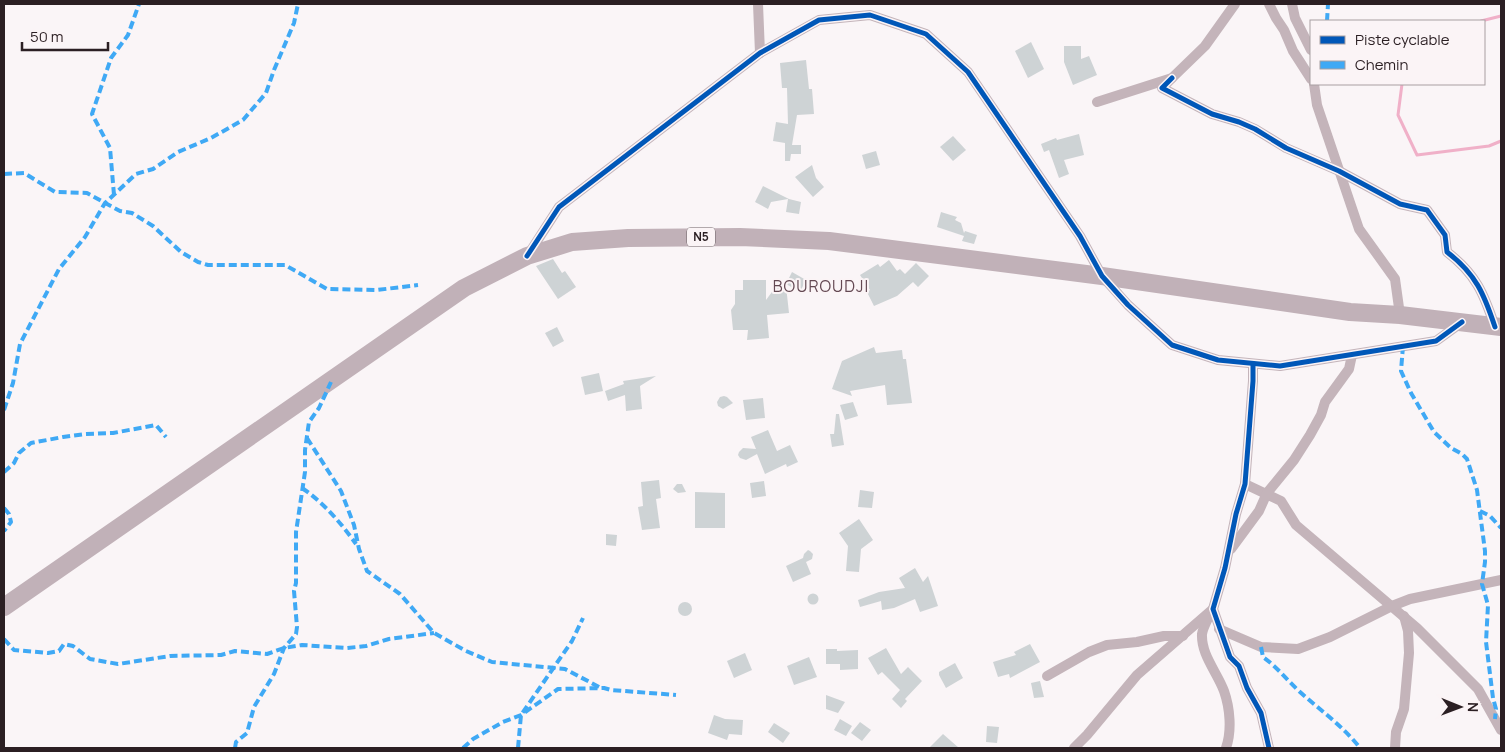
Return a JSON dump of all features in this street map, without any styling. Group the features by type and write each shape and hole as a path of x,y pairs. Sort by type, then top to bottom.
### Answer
{"highway":[{"name":"N5","path":"4,607 464,288 527,256 572,242 628,238 740,237 829,242 1102,276 1350,312 1400,315 1498,327"}],"street":[{"path":"758,4 760,52"},
{"path":"1235,4 1204,46 1162,88 1212,114 1247,126 1286,148 1339,171 1400,204 1427,210 1445,235 1447,252 1462,264 1485,297 1498,327"},
{"path":"1269,4 1284,30 1293,51 1310,77"},
{"path":"1292,4 1296,18 1310,48"},
{"path":"527,256 559,207 760,52 819,20 870,15 926,34 968,72 1080,236 1102,276 1128,305 1172,346 1218,360 1280,366 1436,341 1462,322"},
{"path":"1097,102 1172,78"},
{"path":"1314,85 1317,105 1359,229 1395,279 1400,315"},
{"path":"1228,555 1260,511 1267,493 1294,460 1310,435 1321,415 1325,402 1349,369 1352,355"},
{"path":"1226,748 1230,731 1229,716 1224,692 1204,651 1202,632 1212,609 1228,555 1244,484 1253,364"},
{"path":"1244,484 1282,501 1296,525 1403,615 1478,690 1501,730"},
{"path":"1219,629 1261,647 1298,649 1330,637 1410,599 1501,580"},
{"path":"1212,609 1230,657 1239,666 1247,688 1260,713 1270,748"},
{"path":"1074,748 1087,736 1137,674 1212,609"},
{"path":"1395,748 1396,732 1404,709 1409,653 1408,631 1403,615"},
{"path":"1047,676 1089,652 1108,645 1137,642 1164,636 1183,636"}],"building":[{"path":"1031,42 1044,69 1028,78 1015,51"},
{"path":"1064,46 1081,46 1081,59 1089,56 1097,75 1073,85 1064,62"},
{"path":"806,60 809,89 812,89 814,114 797,115 792,145 801,145 801,154 791,154 790,161 785,161 785,143 773,141 776,122 788,124 787,88 782,88 780,63"},
{"path":"1079,134 1084,155 1064,160 1069,174 1059,178 1049,150 1044,152 1041,144 1056,138 1057,140"},
{"path":"953,136 966,150 953,161 940,147"},
{"path":"876,151 880,165 866,169 862,155"},
{"path":"812,165 816,178 824,187 813,197 795,177"},
{"path":"763,186 789,199 801,202 799,214 786,212 788,199 771,202 768,209 755,202"},
{"path":"941,212 957,217 955,220 961,223 964,233 965,231 977,235 974,244 962,241 964,236 937,227"},
{"path":"553,259 562,273 565,271 576,287 558,299 536,266"},
{"path":"889,260 897,271 900,269 905,274 916,263 929,276 918,287 913,282 897,296 874,306 867,292 870,290 860,275 878,264 880,267"},
{"path":"792,272 806,280 800,292 786,284"},
{"path":"743,280 766,280 766,300 780,281 786,286 789,313 767,315 769,338 747,340 748,330 733,330 731,310 735,304 735,290 743,290"},
{"path":"557,327 564,341 553,347 545,333"},
{"path":"874,347 876,353 902,350 903,359 906,359 912,403 887,405 885,385 850,391 852,396 832,389 842,361"},
{"path":"599,373 603,391 585,395 581,377"},
{"path":"656,376 640,386 642,409 626,411 625,395 608,401 605,391 624,384 623,381"},
{"path":"724,396 733,403 723,409 718,406 717,402 720,397"},
{"path":"763,398 765,418 746,420 743,400"},
{"path":"853,402 858,416 845,420 840,405"},
{"path":"836,414 839,414 844,445 832,447 830,434 834,434"},
{"path":"768,430 777,451 790,445 798,462 787,467 786,464 765,474 757,454 746,460 738,455 743,448 756,449 751,437"},
{"path":"659,480 661,498 656,499 660,528 642,530 638,507 643,506 641,482"},
{"path":"764,481 766,496 752,498 750,483"},
{"path":"677,484 682,484 686,492 678,493 673,489"},
{"path":"860,490 874,492 872,508 858,507"},
{"path":"695,492 725,493 725,528 695,528"},
{"path":"859,519 873,540 861,549 859,572 846,571 848,546 839,533"},
{"path":"606,534 617,535 616,546 606,545"},
{"path":"808,550 813,554 812,559 806,562 811,574 793,582 786,566 803,558"},
{"path":"915,568 923,582 928,576 938,606 920,612 915,599 894,608 882,610 881,601 860,607 858,600 879,592 905,588 899,578"},
{"path":"813,593 819,599 813,605 807,599"},
{"path":"685,602 690,604 692,609 690,614 685,616 680,614 678,609 680,604"},
{"path":"1030,644 1040,662 1010,678 1009,674 998,677 993,662 1016,655 1014,652"},
{"path":"886,648 901,674 908,667 922,681 905,699 907,701 901,708 892,699 900,690 882,672 878,675 868,658"},
{"path":"826,649 837,649 837,651 858,650 858,669 840,670 840,664 826,664"},
{"path":"745,653 752,670 734,678 727,661"},
{"path":"809,657 817,677 794,685 787,666"},
{"path":"955,663 963,678 946,688 939,672"},
{"path":"1040,681 1044,697 1034,698 1031,683"},
{"path":"826,695 845,702 838,713 826,709"},
{"path":"714,715 725,719 743,720 742,735 729,734 727,740 708,733"},
{"path":"840,719 852,726 846,736 834,730"},
{"path":"860,722 871,730 862,741 851,733"},
{"path":"774,723 790,733 783,743 768,732"},
{"path":"987,726 999,727 997,743 986,742"},
{"path":"943,734 959,748 929,748"}],"waterway":[{"path":"1485,20 1501,16"},
{"path":"1402,85 1398,115 1417,155 1489,146 1501,141"}],"marked path":[{"path":"114,195 110,148 92,114 111,58 128,35 139,4"},
{"path":"4,410 13,383 20,344 59,269 85,237 105,203 136,174 153,169 178,152 211,138 243,120 266,93 294,23 298,4"},
{"path":"1327,20 1328,4"},
{"path":"4,174 24,173 55,192 87,193 120,211 132,213 153,226 181,252 198,262 208,265 285,265 327,289 377,290 418,285"},
{"path":"1403,346 1401,371 1411,393 1434,432 1451,448 1467,459 1477,490 1485,551 1482,584 1488,605 1486,642 1496,709 1495,719"},
{"path":"235,748 236,742 247,733 254,707 274,674 284,648 296,634 294,591 296,583 296,532 305,472 305,450 309,422 319,408 331,382"},
{"path":"4,472 14,463 19,453 31,443 85,434 113,433 156,425 166,437"},
{"path":"307,438 341,491 354,525 359,549 367,571 400,594 434,633 466,651 492,662 565,669 601,688"},
{"path":"302,488 332,514 356,544"},
{"path":"4,508 9,514 11,522 4,531"},
{"path":"1480,511 1490,516 1501,528"},
{"path":"518,748 521,715 572,641 583,618"},
{"path":"4,639 14,650 48,653 59,651 64,644 73,646 90,659 118,664 170,656 221,655 235,651 267,654 284,648 302,645 347,648 366,646 389,639 434,633"},
{"path":"1261,647 1263,657 1339,725 1360,748"},
{"path":"463,748 473,739 503,722 521,715 558,689 604,688 676,695"}],"cycle path":[{"path":"527,256 559,207 760,53 819,20 870,15 926,34 968,72 1080,236 1102,276 1128,305 1172,345 1218,360 1280,366 1436,341 1462,322"},
{"path":"1172,78 1162,88 1212,114 1255,129 1286,148 1339,171 1400,204 1427,210 1445,235 1447,252 1465,268 1478,285 1495,327"},
{"path":"1253,364 1245,484 1213,609 1230,657 1239,666 1247,688 1261,713 1269,748"}],"district":[{"name":"BOUROUDJI","path":"821,286"}]}
